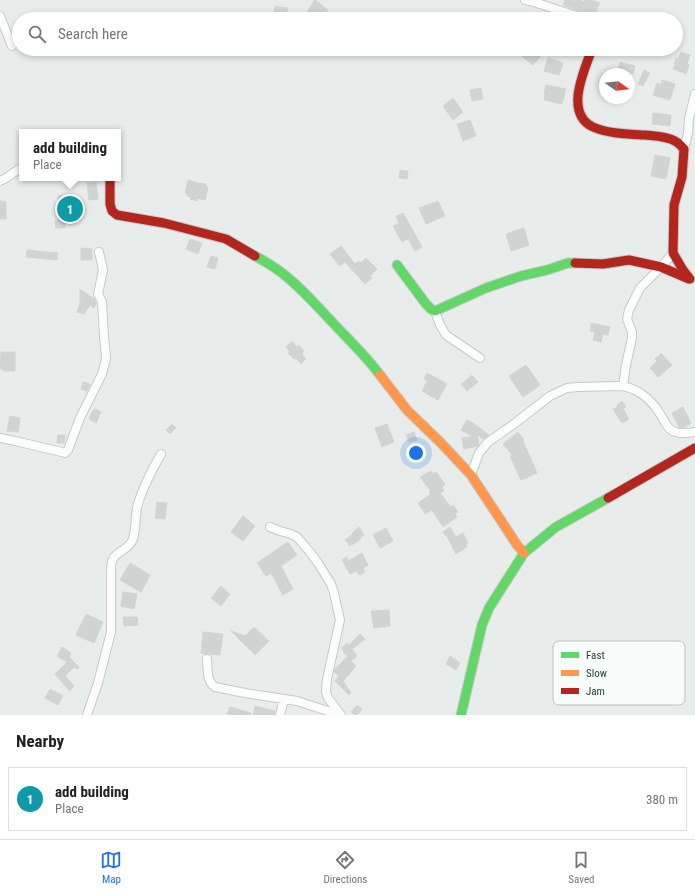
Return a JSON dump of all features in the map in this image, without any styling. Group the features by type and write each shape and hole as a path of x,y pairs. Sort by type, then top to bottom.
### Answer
{"street":[{"path":"525,0 565,12"},
{"path":"0,16 12,46"},
{"path":"590,56 582,78 578,97 581,114 585,122 595,128 606,131 674,140 684,149"},
{"path":"692,281 683,270 673,253 673,240 674,205 682,177 684,149 695,94"},
{"path":"0,181 19,169"},
{"path":"110,181 110,204 112,211 117,216 164,222 201,234 226,239 278,270 297,286 369,360 407,410 471,475 517,545 524,553"},
{"path":"0,438 65,453 68,450 80,418 102,374 106,359 102,302 98,294 103,270 99,252"},
{"path":"623,386 632,338 632,332 627,319 629,310 640,288 662,267 673,253"},
{"path":"435,311 493,286 521,276 568,263 603,264 629,260 662,267 692,281"},
{"path":"397,265 426,304 435,311 440,325 446,335 480,358"},
{"path":"471,475 479,453 488,442 550,396 567,388 623,386 640,392 647,397 659,412 668,428 675,432 695,432"},
{"path":"461,715 482,625 489,608 524,553 556,527 695,448"},
{"path":"87,715 98,683 112,632 112,561 124,551 132,541 137,509 161,454"},
{"path":"270,527 291,534 297,538 318,563 334,593 340,620 327,679 326,692 328,698 340,715"},
{"path":"207,659 209,681 215,687 297,701 340,715"},
{"path":"280,715 284,699"}],"building":[{"path":"315,0 328,10 326,12 307,12"},
{"path":"565,0 580,0 584,2 585,0 592,0 600,3 596,12 583,12 563,5"},
{"path":"275,6 288,8 287,12 274,12"},
{"path":"683,53 690,55 686,74 673,69 676,58 678,59 679,56 683,56"},
{"path":"522,56 541,56 533,65"},
{"path":"548,58 563,63 559,75 544,71"},
{"path":"620,62 635,66 634,68 618,68"},
{"path":"644,70 650,73 643,86 638,84"},
{"path":"662,80 675,84 670,100 653,95 657,83 661,84"},
{"path":"546,85 566,89 562,104 544,100"},
{"path":"481,88 483,99 472,101 470,90"},
{"path":"453,98 463,112 453,120 443,106"},
{"path":"653,113 671,115 670,126 652,124"},
{"path":"470,120 476,136 463,141 457,124"},
{"path":"655,155 670,158 666,179 651,176"},
{"path":"400,170 408,171 407,179 399,178"},
{"path":"188,180 200,184 206,184 208,188 205,200 197,198 197,201 190,199 191,197 187,196 185,193"},
{"path":"96,182 98,199 89,200 87,183"},
{"path":"72,195 73,204 77,203 78,214 65,215 65,228 56,228 55,221 57,221 65,204 60,205 58,196"},
{"path":"0,201 6,202 6,219 0,219"},
{"path":"438,201 445,216 426,224 419,208"},
{"path":"403,213 422,247 415,251 408,239 402,242 393,226 399,223 396,216"},
{"path":"524,228 529,245 511,251 506,234"},
{"path":"190,239 202,243 198,254 186,249"},
{"path":"341,246 355,264 359,261 361,263 366,258 377,269 370,276 372,278 365,284 345,262 340,266 330,254"},
{"path":"81,248 92,249 92,260 81,260"},
{"path":"27,250 58,253 57,260 26,257"},
{"path":"211,256 218,258 215,269 207,267"},
{"path":"80,289 94,299 96,303 94,308 90,305 84,314 77,312 80,304"},
{"path":"591,323 610,327 608,335 603,334 601,342 593,340 595,332 590,331"},
{"path":"292,341 297,347 299,345 304,351 302,354 306,359 301,364 296,358 294,359 288,353 290,352 286,347"},
{"path":"1,352 15,352 15,371 4,371 3,369 0,369"},
{"path":"661,353 672,365 658,377 650,368 657,361 655,359"},
{"path":"526,365 540,385 523,397 509,376"},
{"path":"427,373 447,384 438,400 422,391 427,381 424,379"},
{"path":"472,375 478,382 467,391 461,384"},
{"path":"83,382 90,384 87,391 81,389"},
{"path":"622,401 626,407 623,409 629,419 622,423 613,409 618,407 617,405"},
{"path":"683,407 691,423 683,428 679,427 672,413"},
{"path":"95,409 101,412 96,423 89,419 93,410 94,411"},
{"path":"10,416 20,418 18,432 7,431"},
{"path":"467,420 489,435 483,439 477,435 478,446 464,449 462,438 472,436 461,430"},
{"path":"172,424 176,428 170,434 166,430"},
{"path":"387,424 394,442 382,447 375,428"},
{"path":"414,432 417,440 409,442 406,435"},
{"path":"518,432 524,440 523,441 537,473 521,480 510,456 512,455 503,444"},
{"path":"58,435 65,435 64,443 57,443"},
{"path":"431,471 433,474 436,472 445,484 442,487 444,491 440,493 451,507 453,505 458,512 455,514 457,517 443,527 432,510 425,514 418,503 431,494 429,491 430,490 420,477"},
{"path":"157,502 167,503 165,519 155,518"},
{"path":"243,516 255,526 243,541 231,532"},
{"path":"359,527 364,535 360,538 361,539 350,546 345,540"},
{"path":"450,527 456,537 463,533 468,543 466,545 467,547 456,554 447,536 443,532"},
{"path":"386,528 393,541 380,548 373,535"},
{"path":"288,542 297,555 281,566 293,589 283,595 271,573 266,576 257,563"},
{"path":"362,553 368,565 363,568 365,572 359,575 357,571 350,574 342,560 347,557 348,561"},
{"path":"130,563 150,575 141,592 120,580"},
{"path":"221,586 230,594 221,606 211,598"},
{"path":"123,592 137,594 134,609 121,606"},
{"path":"389,610 390,626 374,628 371,611"},
{"path":"86,614 103,622 94,643 76,635"},
{"path":"123,617 137,617 138,625 124,626"},
{"path":"254,627 269,641 255,655 231,631 245,636"},
{"path":"203,632 223,634 220,655 201,653"},
{"path":"360,634 365,639 352,649 357,656 351,661 356,666 343,681 351,693 349,695 335,681 339,676 334,672 335,669 348,656 341,648 348,643 349,645"},
{"path":"62,647 71,653 69,657 79,667 78,669 74,667 65,676 74,686 70,691 55,674 67,662 57,656"},
{"path":"450,656 460,663 456,670 446,664"},
{"path":"50,689 63,696 58,705 45,698"},
{"path":"357,705 362,709 357,715 355,715 351,712"},
{"path":"255,706 275,711 275,715 253,715"},
{"path":"230,707 251,713 250,715 227,715"}],"traffic: fast":[{"path":"255,256 286,276 314,302 380,375"},
{"path":"397,265 426,304 435,311 486,288 521,276 568,263 575,263"},
{"path":"461,715 482,625 489,608 524,553 556,527 608,498"}],"traffic: slow":[{"path":"380,375 407,410 471,475 517,545 524,553"}],"traffic: jam":[{"path":"589,56 581,80 578,102 579,112 584,121 593,127 605,131 668,138 676,142 684,149 682,177 674,205 673,253 690,279"},
{"path":"110,181 110,204 112,211 117,215 164,223 226,239 255,256"},
{"path":"575,263 603,264 629,260 661,267 689,279"},
{"path":"608,498 695,448"}],"place":[{"name":"add building","path":"70,209"}]}
